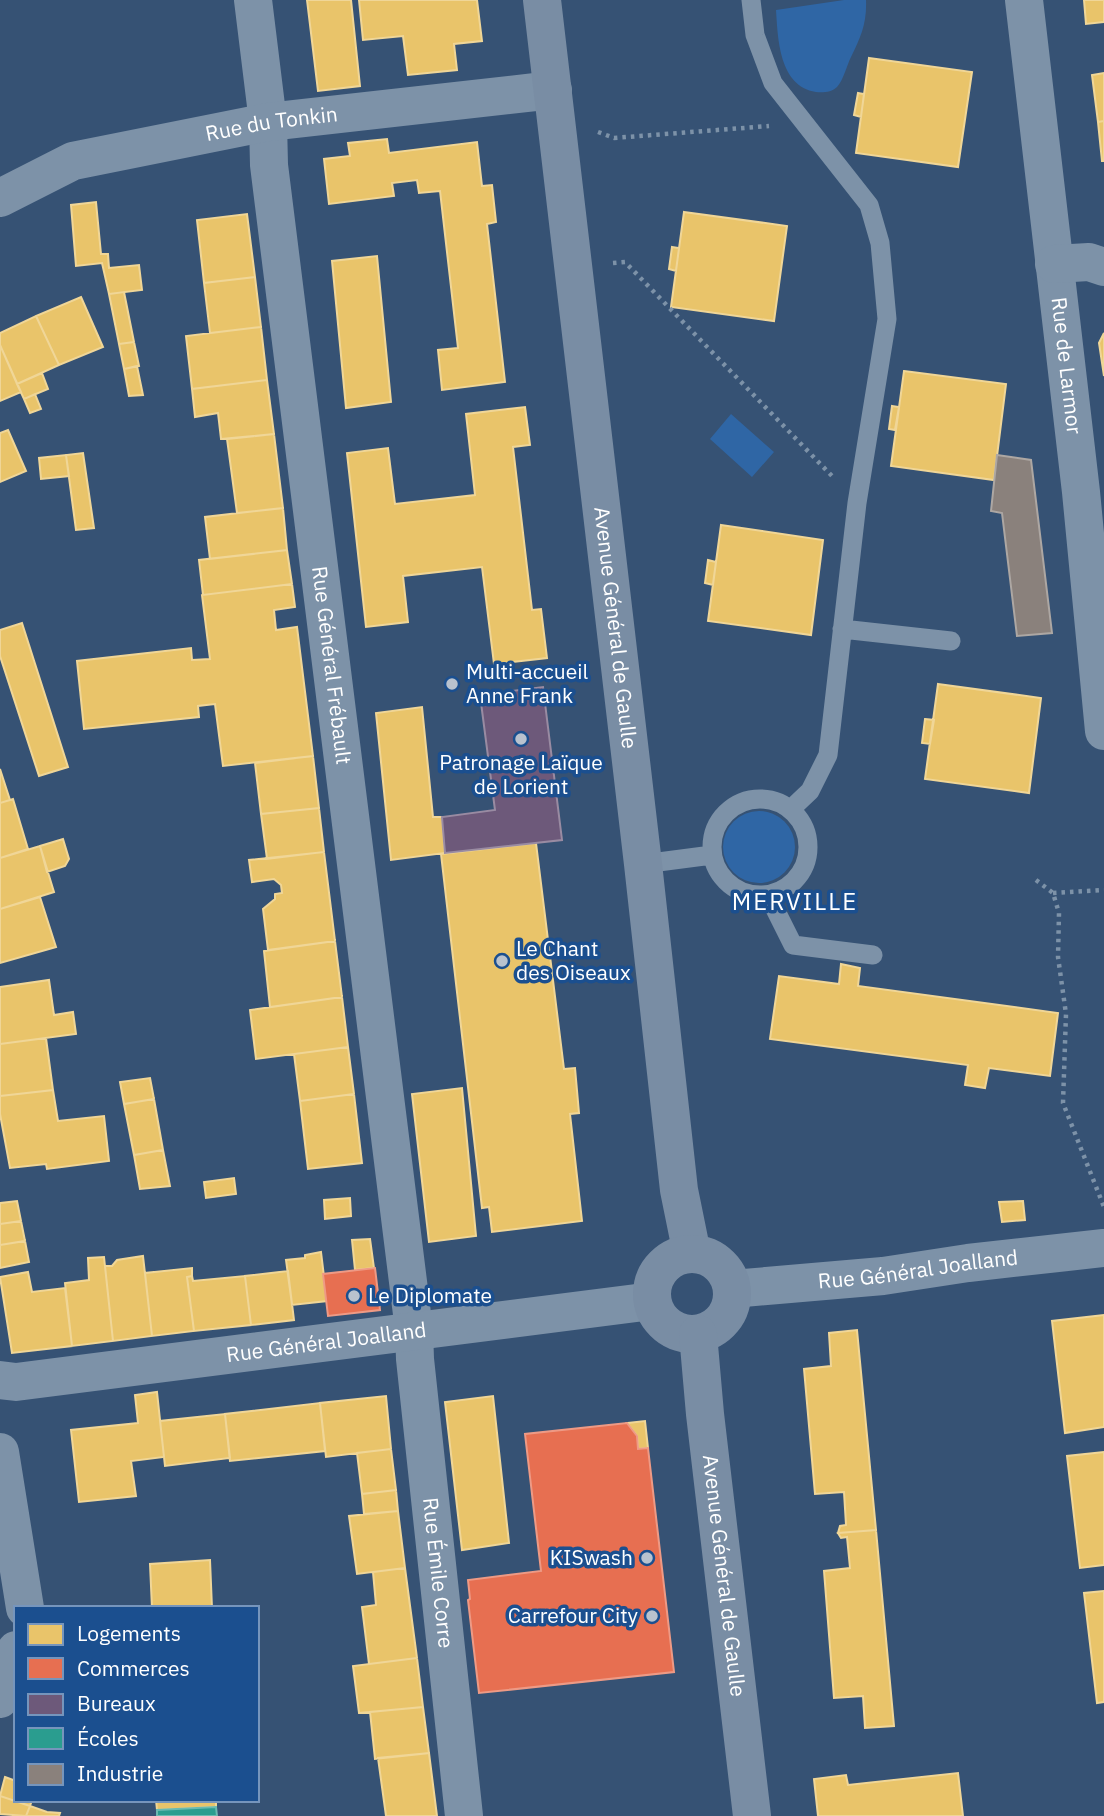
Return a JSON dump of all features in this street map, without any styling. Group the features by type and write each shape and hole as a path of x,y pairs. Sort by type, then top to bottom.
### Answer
{"main road":[{"name":"Avenue Général de Gaulle","path":"542,0 679,1190 692,1254"},
{"path":"692,1254 714,1261 728,1278 732,1289 727,1313 710,1330 698,1334 686,1334 664,1323 656,1313 652,1301 652,1290 662,1268 681,1255 692,1254"},
{"name":"Avenue Général de Gaulle","path":"698,1334 752,1816"}],"street":[{"name":"Rue Général Frébault","path":"254,0 268,122 269,165 414,1330"},
{"name":"Rue de Larmor","path":"1024,0 1054,264 1095,549 1104,732"},
{"name":"Rue du Tonkin","path":"0,198 73,161 268,122 554,103"},
{"path":"1054,264 1088,262 1104,267"},
{"name":"Rue Général Joalland","path":"732,1289 883,1276 1104,1248"},
{"name":"Rue Général Joalland","path":"0,1380 16,1382 652,1301"},
{"name":"Rue Émile Corre","path":"414,1330 464,1816"},
{"path":"0,1452 25,1606"},
{"path":"0,1699 14,1656"}],"lane":[{"path":"751,0 755,35 773,83 869,205 880,243 887,319 858,503 828,755 810,791 791,810"},
{"path":"842,629 951,640"},
{"path":"761,799 777,801 791,810 802,822 808,838 809,855 795,882 783,891 753,896 726,882 717,870 712,855 713,838 719,823 729,810 744,801 761,799"},
{"path":"643,864 712,855"},
{"path":"768,895 793,946 873,955"}],"path":[{"path":"554,103 614,138 805,124"},
{"path":"574,267 625,262 858,503"},
{"path":"1036,880 1053,893 1059,914 1058,957 1066,1014 1063,1102 1104,1207"},
{"path":"1053,893 1104,890"}],"shaded area":[{"path":"844,0 866,0 866,8 863,30 843,77 837,87 830,91 816,92 804,88 794,81 783,60 776,10"},
{"path":"731,414 774,452 752,477 710,439"},
{"path":"759,811 779,817 789,827 795,847 789,867 779,877 759,883 739,877 729,867 723,847 729,827 739,817"}],"building: Logements":[{"path":"307,0 351,0 360,86 318,91"},
{"path":"359,0 477,0 482,41 454,44 457,70 408,75 403,36 363,40"},
{"path":"1084,0 1104,0 1104,22 1086,24"},
{"path":"869,58 972,72 958,167 856,153"},
{"path":"1104,73 1104,121 1098,122 1092,75"},
{"path":"858,93 864,94 861,117 854,115"},
{"path":"1104,121 1104,161 1102,161 1098,122"},
{"path":"387,139 389,153 477,142 482,186 492,185 496,222 487,224 505,382 442,390 438,350 458,348 440,191 419,193 417,180 392,183 394,196 329,204 324,159 350,156 348,143"},
{"path":"96,202 101,254 108,254 109,268 139,265 142,290 109,294 102,263 76,266 71,205"},
{"path":"684,212 787,226 774,321 671,307"},
{"path":"247,214 255,277 204,283 197,220"},
{"path":"672,247 679,248 676,271 669,269"},
{"path":"377,256 391,402 346,408 332,261"},
{"path":"255,277 261,327 210,333 204,283"},
{"path":"124,292 134,342 119,344 109,294"},
{"path":"81,297 103,347 59,365 36,316"},
{"path":"36,316 59,365 17,384 0,345 0,333"},
{"path":"261,327 267,380 192,389 186,336"},
{"path":"1104,333 1104,376 1099,343"},
{"path":"134,342 139,366 124,369 119,344"},
{"path":"0,345 21,392 0,401"},
{"path":"137,366 143,395 129,396 124,369"},
{"path":"904,371 1006,384 994,480 891,466"},
{"path":"42,373 48,389 24,399 17,384"},
{"path":"267,380 274,434 221,439 218,413 195,417 192,389"},
{"path":"35,394 41,409 30,413 24,399"},
{"path":"892,406 899,407 895,430 889,429"},
{"path":"525,407 530,445 513,447 532,610 541,609 547,658 494,664 482,567 403,576 408,622 366,627 347,453 388,448 395,504 475,495 466,414"},
{"path":"8,430 26,471 0,482 0,433"},
{"path":"274,434 283,508 237,513 227,439"},
{"path":"83,453 94,528 76,530 66,455"},
{"path":"66,455 69,476 41,479 39,458"},
{"path":"283,508 287,550 210,559 205,517"},
{"path":"721,525 823,540 811,635 708,621"},
{"path":"287,550 292,584 203,595 199,560"},
{"path":"708,560 716,562 713,585 705,583"},
{"path":"292,584 295,607 274,610 276,630 297,627 313,756 223,766 215,704 198,706 199,717 84,729 77,661 191,648 192,660 210,659 202,595"},
{"path":"22,623 68,767 39,776 0,656 0,630"},
{"path":"938,684 1041,698 1029,793 925,779"},
{"path":"422,707 433,817 442,817 445,853 391,860 376,713"},
{"path":"925,719 934,720 930,744 922,743"},
{"path":"313,756 319,808 261,814 255,763"},
{"path":"0,769 10,800 0,803"},
{"path":"13,799 28,849 0,858 0,803"},
{"path":"319,808 324,852 267,859 261,814"},
{"path":"63,839 69,859 65,866 47,872 40,846"},
{"name":"Le Chant des Oiseaux","path":"536,843 564,1069 575,1068 579,1113 570,1114 582,1221 492,1232 489,1207 482,1208 441,854"},
{"path":"40,846 54,892 0,909 0,858"},
{"path":"324,852 335,941 268,950 263,909 275,899 275,894 282,893 281,885 274,879 252,882 249,860"},
{"path":"40,897 56,947 0,963 0,909"},
{"path":"335,941 342,997 270,1007 264,951"},
{"path":"841,964 860,968 858,986 1058,1013 1050,1076 989,1068 985,1088 965,1085 968,1065 770,1039 779,976 839,984"},
{"path":"49,980 54,1015 73,1012 76,1034 0,1044 0,987"},
{"path":"342,997 348,1047 256,1059 250,1010"},
{"path":"46,1038 53,1090 0,1096 0,1044"},
{"path":"348,1047 354,1094 300,1101 294,1054"},
{"path":"150,1078 154,1099 124,1104 120,1082"},
{"path":"462,1088 476,1236 429,1242 412,1094"},
{"path":"53,1090 58,1121 104,1116 109,1161 47,1169 46,1164 10,1168 0,1114 0,1096"},
{"path":"354,1094 362,1163 308,1169 300,1101"},
{"path":"154,1099 163,1150 134,1155 124,1104"},
{"path":"163,1150 170,1186 140,1189 134,1155"},
{"path":"234,1178 236,1194 206,1198 204,1182"},
{"path":"350,1198 351,1216 325,1219 324,1200"},
{"path":"17,1201 21,1221 0,1224 0,1203"},
{"path":"1023,1201 1025,1220 1002,1222 999,1202"},
{"path":"21,1221 25,1241 0,1245 0,1224"},
{"path":"370,1239 374,1268 355,1270 352,1240"},
{"path":"25,1241 29,1262 0,1268 0,1245"},
{"path":"321,1252 327,1301 292,1305 286,1260 305,1258 305,1255"},
{"path":"143,1256 152,1336 113,1341 105,1266 112,1266 117,1260"},
{"path":"104,1257 113,1341 72,1346 65,1283 89,1280 88,1258"},
{"path":"192,1268 192,1276 187,1277 194,1331 152,1336 145,1273"},
{"path":"288,1271 294,1320 251,1325 245,1276"},
{"path":"28,1272 32,1292 65,1288 72,1346 12,1353 0,1277"},
{"path":"192,1276 193,1281 245,1276 251,1325 194,1331 187,1277"},
{"path":"1104,1315 1104,1427 1065,1433 1052,1321"},
{"path":"857,1330 876,1530 838,1533 840,1526 846,1525 844,1492 815,1494 804,1369 831,1366 829,1333"},
{"path":"157,1392 164,1457 131,1461 136,1496 79,1502 71,1430 138,1423 135,1395"},
{"path":"386,1396 391,1449 326,1457 320,1403"},
{"path":"493,1396 509,1543 462,1550 445,1402"},
{"path":"320,1403 325,1451 230,1461 225,1414"},
{"path":"225,1414 230,1458 165,1466 160,1421"},
{"path":"645,1421 648,1448 638,1449 637,1436 627,1423"},
{"path":"391,1449 396,1490 362,1494 357,1453"},
{"path":"1104,1452 1104,1565 1080,1568 1067,1456"},
{"path":"396,1490 398,1511 364,1514 362,1494"},
{"path":"398,1511 405,1568 357,1574 349,1516"},
{"path":"876,1530 894,1726 865,1728 863,1696 834,1698 824,1571 850,1568 847,1537 841,1538 838,1533"},
{"path":"210,1560 212,1606 152,1606 150,1564"},
{"path":"405,1568 417,1658 369,1664 362,1607 376,1605 373,1572"},
{"path":"1104,1591 1104,1702 1097,1703 1084,1593"},
{"path":"417,1658 423,1707 359,1713 353,1666"},
{"path":"423,1707 429,1753 375,1759 370,1712"},
{"path":"429,1753 437,1816 386,1816 378,1758"},
{"path":"958,1773 963,1816 818,1816 814,1779 846,1775 848,1785"},
{"path":"5,1777 14,1780 14,1801 0,1796"},
{"path":"0,1796 30,1806 26,1816 0,1814"},
{"path":"156,1802 216,1802 216,1807 157,1810"},
{"path":"30,1806 60,1813 59,1816 26,1816"}],"building: Commerces":[{"path":"375,1268 380,1310 328,1316 323,1274"},
{"path":"627,1423 637,1436 638,1449 648,1448 674,1672 479,1693 468,1580 541,1571 525,1434"}],"building: Bureaux":[{"path":"543,687 562,840 445,853 442,817 495,810 480,695"}],"building: Écoles":[{"path":"216,1807 217,1816 157,1816 157,1810"}],"building: Industrie":[{"path":"997,455 1031,460 1052,633 1017,636 1002,513 991,511"}],"place":[{"name":"Multi-accueil Anne Frank","path":"452,684"},
{"name":"Patronage Laïque de Lorient","path":"521,739"},
{"name":"Le Chant des Oiseaux","path":"502,961"},
{"name":"Le Diplomate","path":"354,1296"},
{"name":"KISwash","path":"647,1558"},
{"name":"Carrefour City","path":"652,1616"}],"district":[{"name":"MERVILLE","path":"795,902"}]}
